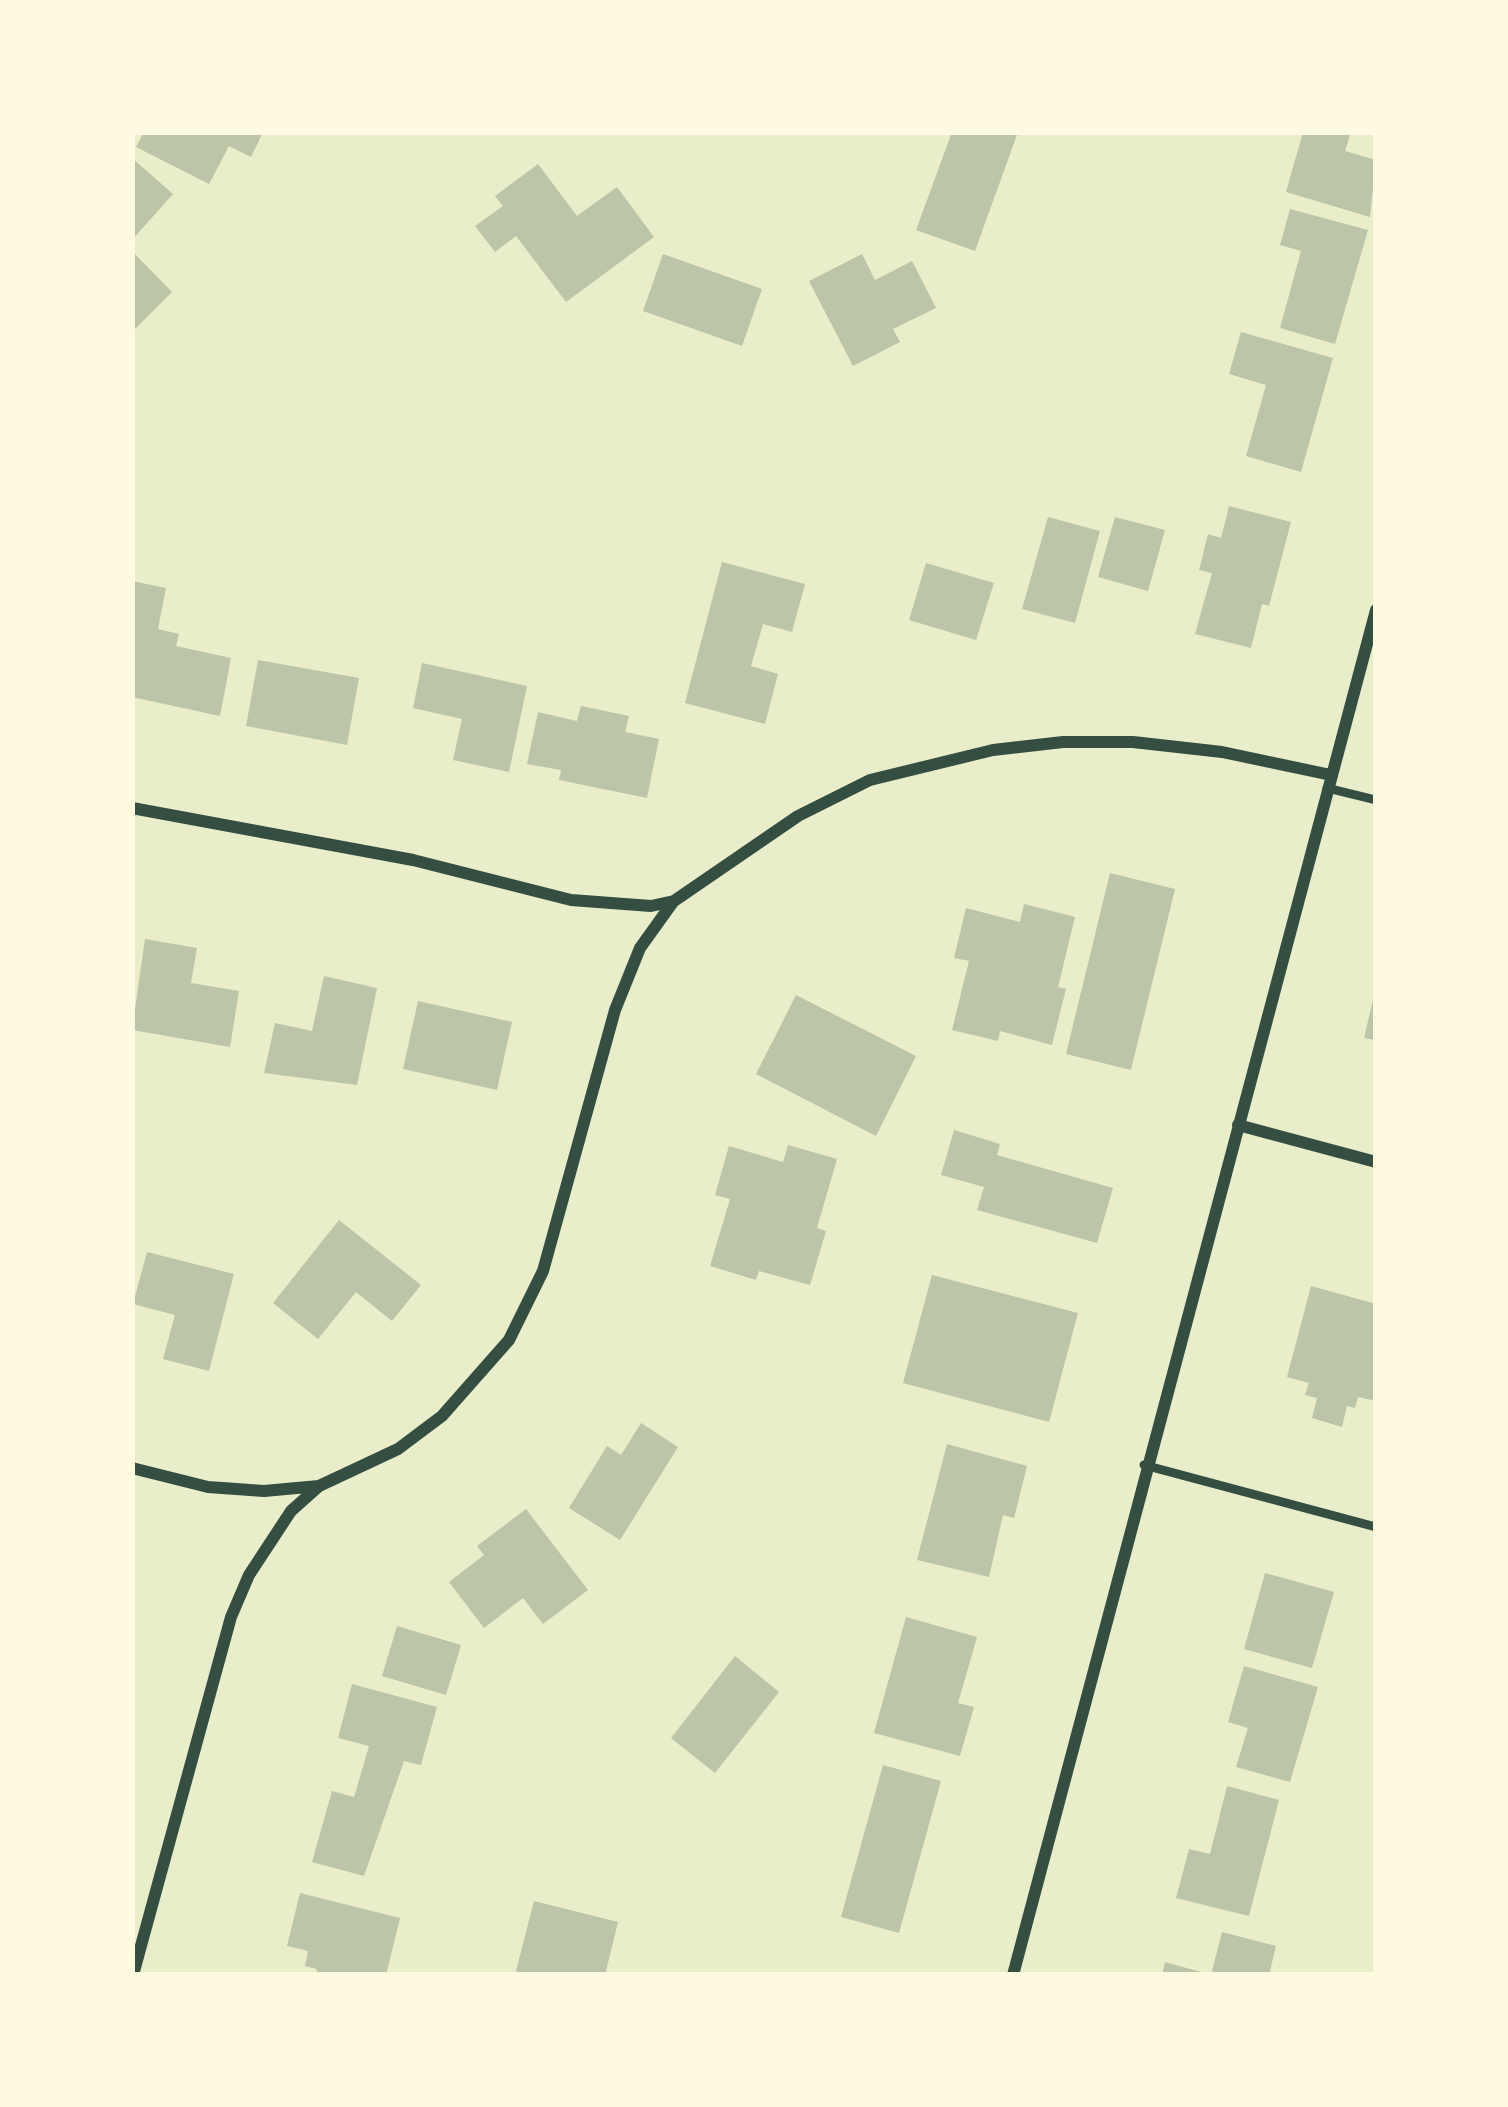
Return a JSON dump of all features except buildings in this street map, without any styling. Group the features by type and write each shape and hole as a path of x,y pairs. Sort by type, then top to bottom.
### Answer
{"street":[{"path":"1012,1975 1144,1466 1376,610"},
{"path":"132,1468 208,1487 264,1491 319,1486 398,1449 442,1416 509,1340 543,1270 615,1010 640,948 674,901 798,816 870,780 993,750 1063,742 1133,742 1222,752 1329,782"},
{"path":"132,808 413,860 572,899 624,907 674,901"},
{"path":"1238,1125 1376,1162"},
{"path":"133,1975 231,1617 271,1538 319,1486"}],"lane":[{"path":"1329,782 1376,800"},
{"path":"1144,1466 1376,1527"}]}
